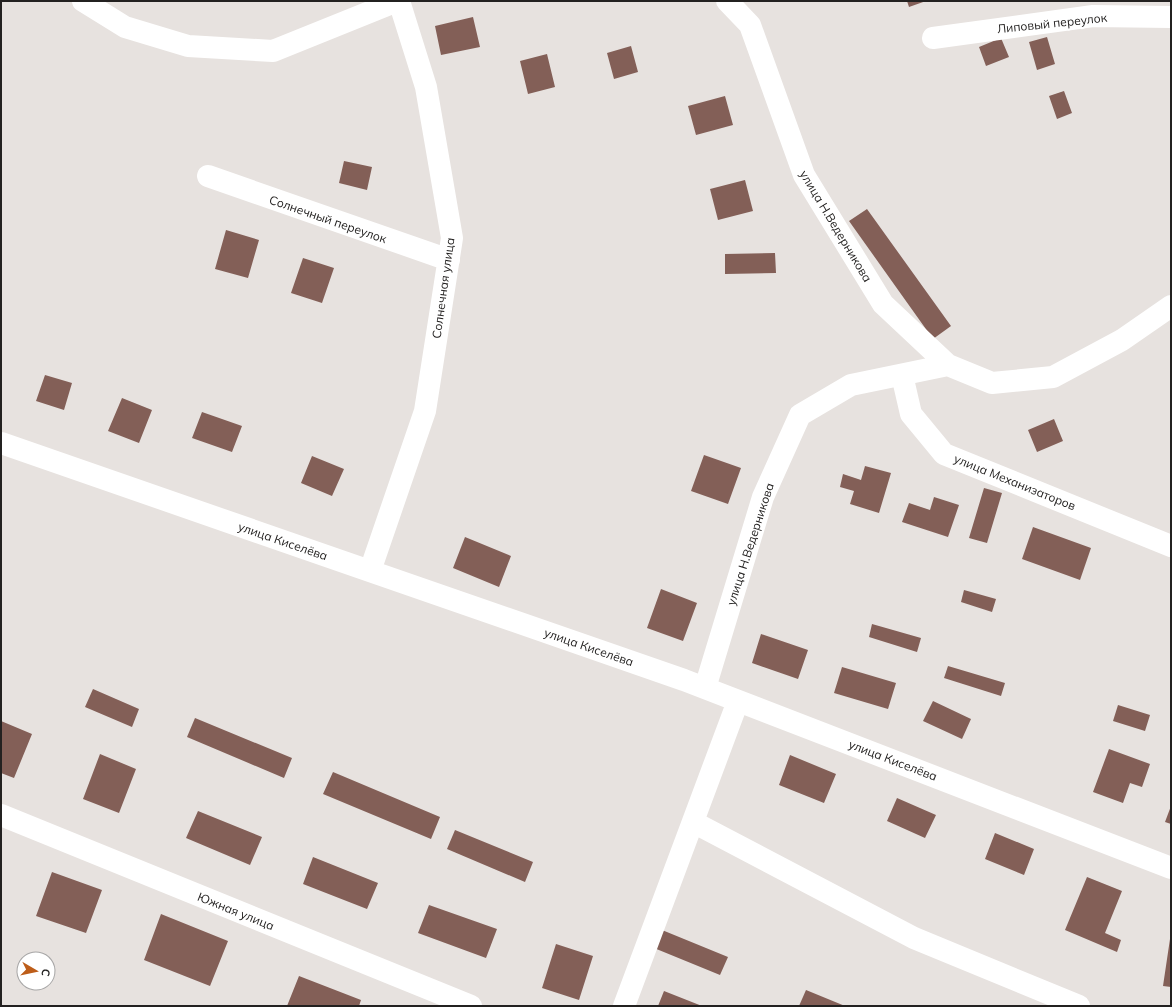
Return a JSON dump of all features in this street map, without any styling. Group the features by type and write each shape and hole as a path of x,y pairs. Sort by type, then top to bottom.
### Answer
{"street":[{"path":"83,1 125,27 188,46 273,51 398,1"},
{"name":"Солнечная улица","path":"370,571 425,411 452,238 426,87 398,1"},
{"name":"улица Н.Ведерникова","path":"727,1 750,25 804,175 808,182 883,304 948,365 992,383 1053,377 1122,340 1171,306"},
{"name":"Липовый переулок","path":"933,38 1093,16 1171,18"},
{"name":"Солнечный переулок","path":"208,176 448,260"},
{"name":"улица Н.Ведерникова","path":"705,688 763,497 800,415 851,385 948,365"},
{"name":"улица Механизаторов","path":"902,374 911,414 944,454 1171,546"},
{"name":"улица Киселёва","path":"1,443 705,688 1171,868"},
{"path":"624,1006 738,701"},
{"name":"Южная улица","path":"1,816 471,1006"},
{"path":"693,822 914,938 1079,1006"}],"building":[{"path":"907,1 926,1 909,7"},
{"path":"473,17 480,47 441,55 435,26"},
{"path":"1047,37 1055,64 1037,70 1029,42"},
{"path":"1001,38 1009,57 986,66 979,47"},
{"path":"631,46 638,72 614,79 607,53"},
{"path":"547,54 555,87 528,94 520,61"},
{"path":"1064,91 1072,113 1057,119 1049,96"},
{"path":"725,96 733,125 696,135 688,106"},
{"path":"344,161 372,167 367,190 339,183"},
{"path":"745,180 753,211 718,220 710,189"},
{"path":"867,209 951,326 933,339 849,221"},
{"path":"226,230 259,240 248,278 215,269"},
{"path":"775,253 776,273 725,274 725,254"},
{"path":"303,258 334,268 322,303 291,293"},
{"path":"45,375 72,383 64,410 36,401"},
{"path":"122,398 152,410 139,443 108,431"},
{"path":"202,412 242,426 232,452 192,438"},
{"path":"1054,419 1063,441 1037,452 1028,430"},
{"path":"704,455 741,468 728,504 691,491"},
{"path":"312,456 344,469 332,496 301,483"},
{"path":"865,466 891,473 879,513 850,504 854,491 840,487 843,474 861,480"},
{"path":"984,488 1002,493 987,543 969,538"},
{"path":"934,497 959,505 948,537 902,522 909,503 930,510"},
{"path":"1033,527 1091,548 1080,580 1022,559"},
{"path":"465,537 511,556 499,587 453,568"},
{"path":"661,589 697,603 683,641 647,628"},
{"path":"964,590 996,599 992,612 961,602"},
{"path":"872,624 921,638 917,652 869,637"},
{"path":"761,634 808,650 798,679 752,663"},
{"path":"948,666 1005,683 1001,696 944,678"},
{"path":"842,667 896,683 888,709 834,693"},
{"path":"93,689 139,709 132,727 85,707"},
{"path":"933,701 971,719 962,739 923,721"},
{"path":"1118,705 1150,715 1145,731 1113,721"},
{"path":"195,718 292,758 284,778 187,737"},
{"path":"1,721 32,734 14,778 1,773"},
{"path":"1109,749 1150,764 1142,787 1130,783 1123,803 1093,792"},
{"path":"100,754 136,769 119,813 83,799"},
{"path":"790,755 836,774 824,803 779,785"},
{"path":"333,772 440,817 431,839 323,794"},
{"path":"897,798 936,815 925,838 887,821"},
{"path":"1171,806 1171,824 1165,822"},
{"path":"198,811 262,837 250,865 186,838"},
{"path":"455,830 533,862 525,882 447,849"},
{"path":"995,833 1034,849 1024,875 985,859"},
{"path":"313,857 378,883 367,909 303,884"},
{"path":"52,872 102,890 86,933 36,916"},
{"path":"1087,877 1122,891 1105,933 1121,940 1117,952 1065,930"},
{"path":"429,905 497,929 486,958 418,933"},
{"path":"161,914 228,941 210,986 144,960"},
{"path":"662,930 728,957 720,975 654,948"},
{"path":"1171,939 1171,987 1163,986"},
{"path":"556,944 593,956 579,1000 542,988"},
{"path":"299,976 361,1000 359,1006 287,1006"},
{"path":"806,990 845,1006 799,1006"},
{"path":"664,991 702,1006 658,1006"}]}
